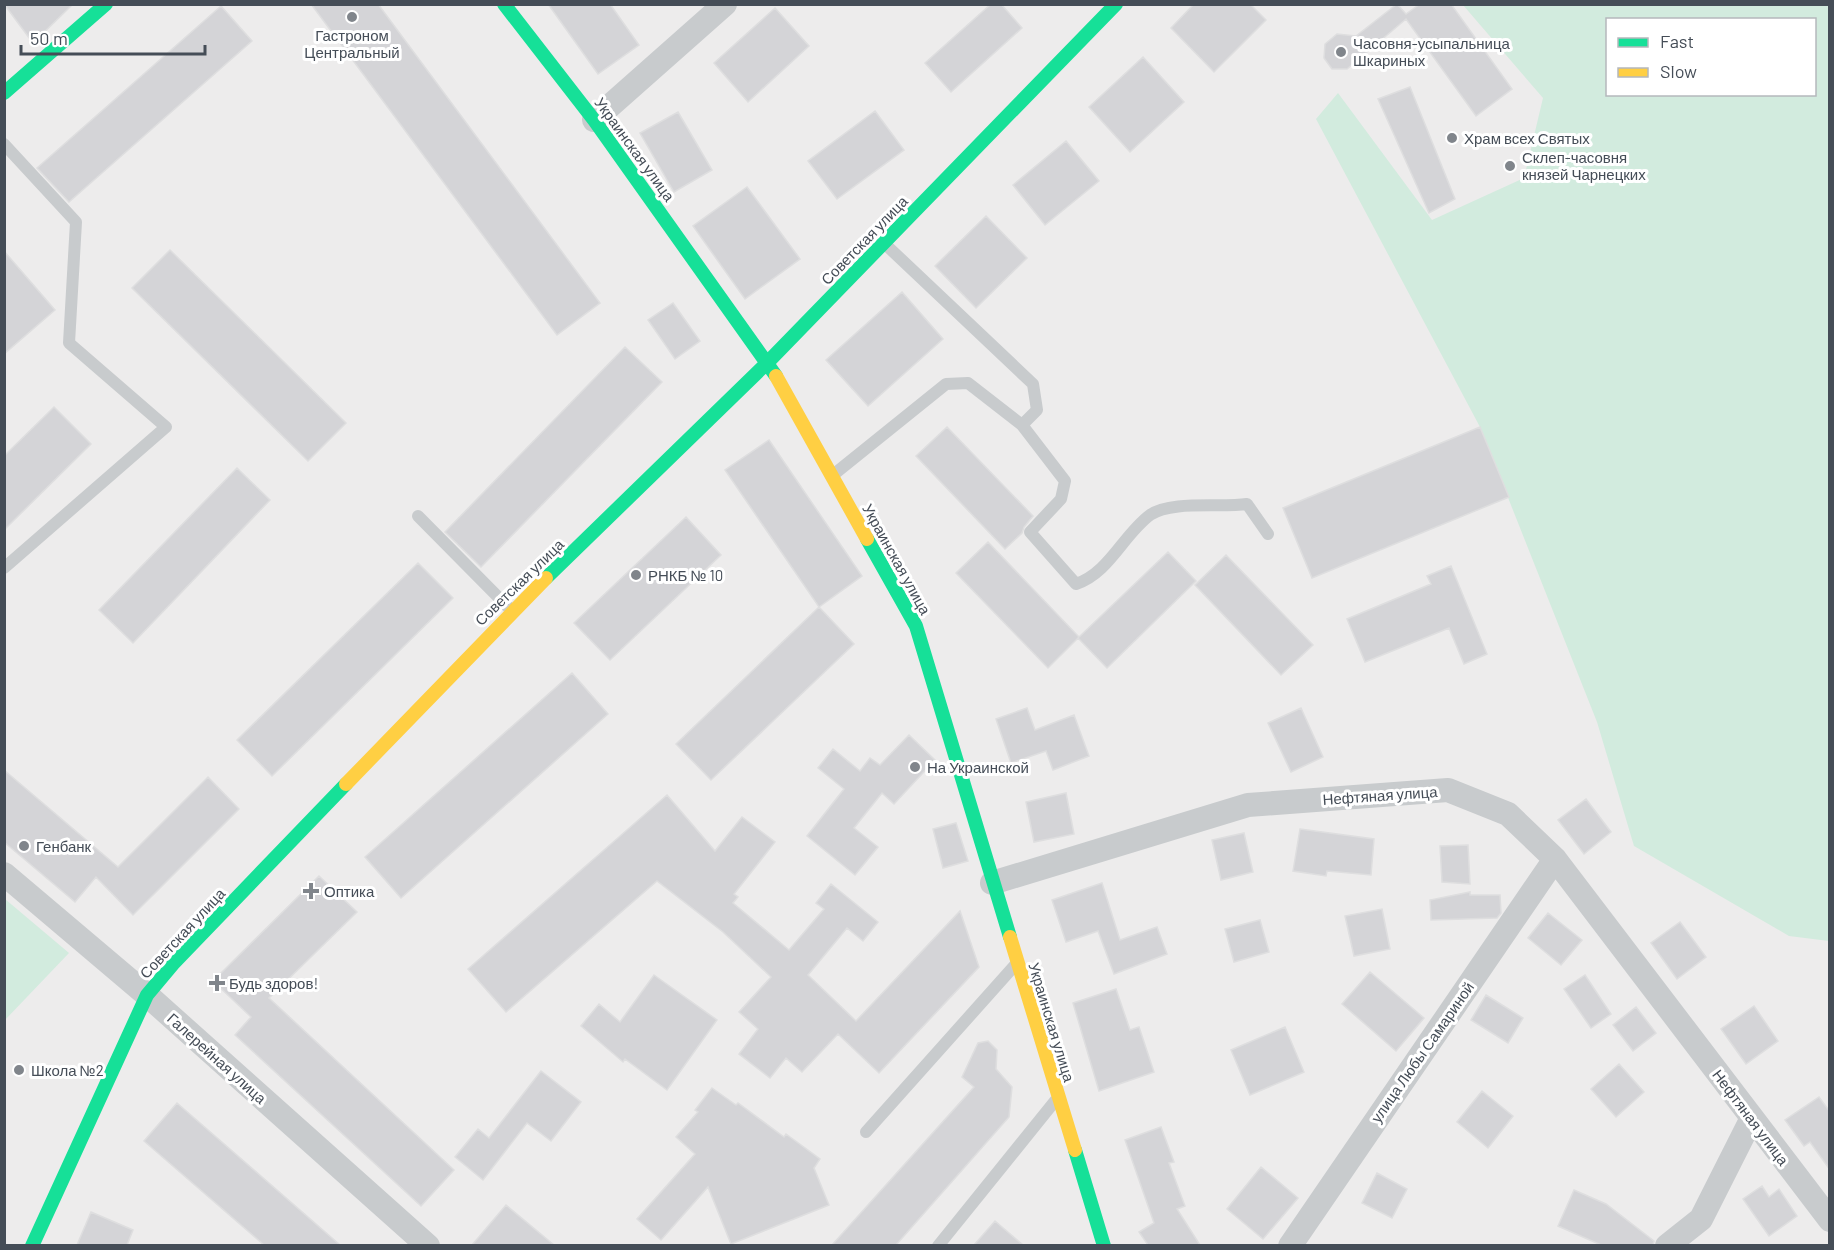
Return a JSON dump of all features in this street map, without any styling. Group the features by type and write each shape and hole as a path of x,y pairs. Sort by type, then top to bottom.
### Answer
{"main road":[{"path":"4,93 106,4"},
{"name":"Украинская улица","path":"504,4 594,120 768,362 916,626 992,883 1104,1245"},
{"name":"Советская улица","path":"32,1245 147,995 181,955 512,611 768,362 1116,4"}],"street":[{"path":"594,120 725,4"},
{"name":"Нефтяная улица","path":"992,883 1248,805 1448,790 1508,814 1555,860 1830,1220"},
{"name":"улица Любы Самариной","path":"1290,1245 1555,860"},
{"name":"Галерейная улица","path":"4,874 147,995 428,1245"},
{"path":"1667,1245 1701,1219 1752,1118"}],"lane":[{"path":"4,144 76,222 69,343 166,427 4,568"},
{"path":"884,243 1033,384 1037,410 1022,425"},
{"path":"832,476 946,384 968,383 1022,425 1065,481 1061,499 1030,532 1076,584 1091,579 1151,514 1186,506 1230,507 1247,504 1268,534"},
{"path":"418,516 512,611"},
{"path":"866,1132 1017,964"},
{"path":"938,1245 1058,1098"}],"green space":[{"path":"1463,5 1829,5 1829,941 1789,936 1634,846 1597,722 1480,427 1316,119 1338,93 1432,220 1524,178 1543,98"},
{"path":"5,899 69,953 4,1020"}],"building":[{"path":"4,4 73,4 33,43"},
{"path":"311,4 378,4 600,303 557,335"},
{"path":"548,4 610,4 639,45 598,74"},
{"path":"991,4 1001,4 1022,28 951,92 925,63"},
{"path":"1194,4 1250,4 1266,20 1214,72 1171,28"},
{"path":"1397,4 1406,14 1420,4 1451,4 1512,89 1476,116 1406,19 1347,69 1332,69 1324,58 1325,44 1337,34 1356,36"},
{"path":"221,6 252,41 69,202 37,168"},
{"path":"775,8 809,46 748,102 714,63"},
{"path":"1143,57 1184,102 1130,152 1089,107"},
{"path":"1410,87 1455,199 1429,213 1378,99"},
{"path":"875,111 904,150 837,199 808,161"},
{"path":"678,112 712,170 674,192 640,133"},
{"path":"1066,141 1099,181 1045,225 1013,185"},
{"path":"747,187 800,259 745,299 693,226"},
{"path":"986,216 1027,258 976,308 935,266"},
{"path":"170,250 346,423 308,461 132,288"},
{"path":"4,251 55,310 4,354"},
{"path":"902,292 943,339 868,406 826,360"},
{"path":"673,303 700,341 675,359 648,320"},
{"path":"625,347 662,382 481,567 445,532"},
{"path":"54,407 91,444 4,530 4,456"},
{"path":"947,427 1033,516 1022,533 1005,549 916,456"},
{"path":"1480,427 1509,497 1312,578 1283,508"},
{"path":"769,440 862,576 819,607 725,470"},
{"path":"237,468 270,500 133,643 99,610"},
{"path":"686,517 721,555 610,660 574,623"},
{"path":"988,542 1079,637 1168,552 1196,581 1107,668 1078,638 1048,668 956,573"},
{"path":"1226,555 1313,645 1281,675 1195,585"},
{"path":"418,563 453,598 272,776 237,740"},
{"path":"1451,566 1487,654 1464,664 1449,628 1365,662 1347,619 1431,584 1427,576"},
{"path":"819,607 854,644 711,780 676,744"},
{"path":"572,673 608,714 401,898 365,857"},
{"path":"1027,708 1035,730 1074,715 1089,756 1053,770 1046,751 1011,763 996,719"},
{"path":"1301,708 1323,757 1291,772 1268,723"},
{"path":"909,735 935,760 894,804 882,793 854,828 878,847 855,875 807,836 844,789 818,768 833,749 860,771 870,758 880,765"},
{"path":"4,770 118,867 208,777 239,809 133,915 96,877 75,902 4,842"},
{"path":"1066,793 1074,834 1034,842 1026,802"},
{"path":"667,795 715,851 742,817 775,842 734,894 738,897 733,903 789,950 824,909 816,903 831,884 878,922 863,941 847,928 808,975 856,1021 960,911 979,967 879,1073 838,1034 802,1072 786,1058 770,1078 739,1054 758,1029 739,1012 771,977 723,932 657,881 506,1012 468,969"},
{"path":"1586,799 1611,832 1584,854 1558,820"},
{"path":"956,823 968,861 943,868 933,829"},
{"path":"1300,829 1374,839 1371,875 1327,871 1326,876 1293,871"},
{"path":"1244,833 1253,872 1221,880 1212,840"},
{"path":"1468,845 1470,884 1442,882 1440,846"},
{"path":"319,876 357,912 269,998 454,1170 421,1206 235,1035 251,1017 213,981"},
{"path":"1102,883 1120,940 1157,927 1167,954 1114,974 1098,931 1066,942 1052,900"},
{"path":"1470,892 1470,895 1500,895 1501,913 1497,918 1431,920 1430,900"},
{"path":"1382,909 1390,949 1354,956 1345,916"},
{"path":"1548,913 1582,940 1561,965 1528,938"},
{"path":"1260,920 1269,952 1234,962 1225,929"},
{"path":"1680,922 1706,957 1677,979 1651,943"},
{"path":"1370,972 1424,1018 1396,1051 1342,1004"},
{"path":"654,975 717,1020 667,1090 625,1059 623,1062 581,1026 599,1004 620,1022"},
{"path":"1585,975 1611,1014 1591,1028 1564,989"},
{"path":"1116,989 1130,1030 1139,1027 1154,1072 1099,1091 1073,1003"},
{"path":"1486,995 1523,1018 1508,1043 1471,1020"},
{"path":"1754,1006 1778,1041 1746,1064 1721,1029"},
{"path":"1636,1007 1656,1033 1633,1051 1613,1025"},
{"path":"1285,1027 1304,1072 1250,1095 1231,1050"},
{"path":"988,1041 997,1050 996,1069 1012,1087 1009,1117 896,1245 832,1245 974,1087 962,1077 978,1043"},
{"path":"1619,1064 1644,1092 1616,1117 1591,1089"},
{"path":"541,1071 581,1102 551,1141 527,1123 483,1180 455,1157 478,1129 489,1138"},
{"path":"712,1088 736,1105 738,1103 784,1137 786,1134 820,1159 814,1168 829,1205 731,1244 708,1187 661,1240 637,1219 695,1154 676,1137 698,1112 695,1110"},
{"path":"1482,1091 1513,1116 1488,1148 1457,1122"},
{"path":"1819,1097 1830,1112 1830,1170 1810,1142 1804,1146 1785,1120"},
{"path":"177,1103 340,1245 264,1245 144,1141"},
{"path":"1161,1127 1174,1162 1169,1163 1185,1206 1177,1209 1200,1245 1148,1245 1139,1232 1154,1223 1125,1140"},
{"path":"1261,1167 1298,1198 1263,1239 1227,1209"},
{"path":"1377,1173 1407,1189 1392,1218 1362,1203"},
{"path":"1762,1186 1769,1197 1779,1189 1797,1216 1769,1236 1743,1199"},
{"path":"1574,1190 1606,1204 1654,1241 1653,1245 1601,1245 1558,1226"},
{"path":"506,1205 554,1245 472,1245"},
{"path":"91,1212 133,1230 127,1245 77,1245"},
{"path":"995,1221 1023,1245 974,1245"}],"traffic: fast":[{"path":"4,93 106,4"},
{"path":"504,4 594,120 776,376"},
{"path":"546,578 768,362 1116,4"},
{"path":"867,539 916,626 1010,937"},
{"path":"32,1246 147,995 173,964 346,784"},
{"path":"1075,1150 1104,1246"}],"traffic: slow":[{"path":"776,376 867,539"},
{"path":"346,784 546,578"},
{"path":"1010,937 1075,1150"}],"place":[{"name":"Гастроном Центральный","path":"352,17"},
{"name":"Часовня-усыпальница Шкариных","path":"1341,52"},
{"name":"Храм всех Святых","path":"1452,138"},
{"name":"Склеп-часовня князей Чарнецких","path":"1510,166"},
{"name":"РНКБ № 10","path":"636,575"},
{"name":"На Украинской","path":"915,767"},
{"name":"Генбанк","path":"24,846"},
{"name":"Оптика","path":"311,891"},
{"name":"Будь здоров!","path":"217,983"},
{"name":"Школа №2","path":"19,1070"}]}
